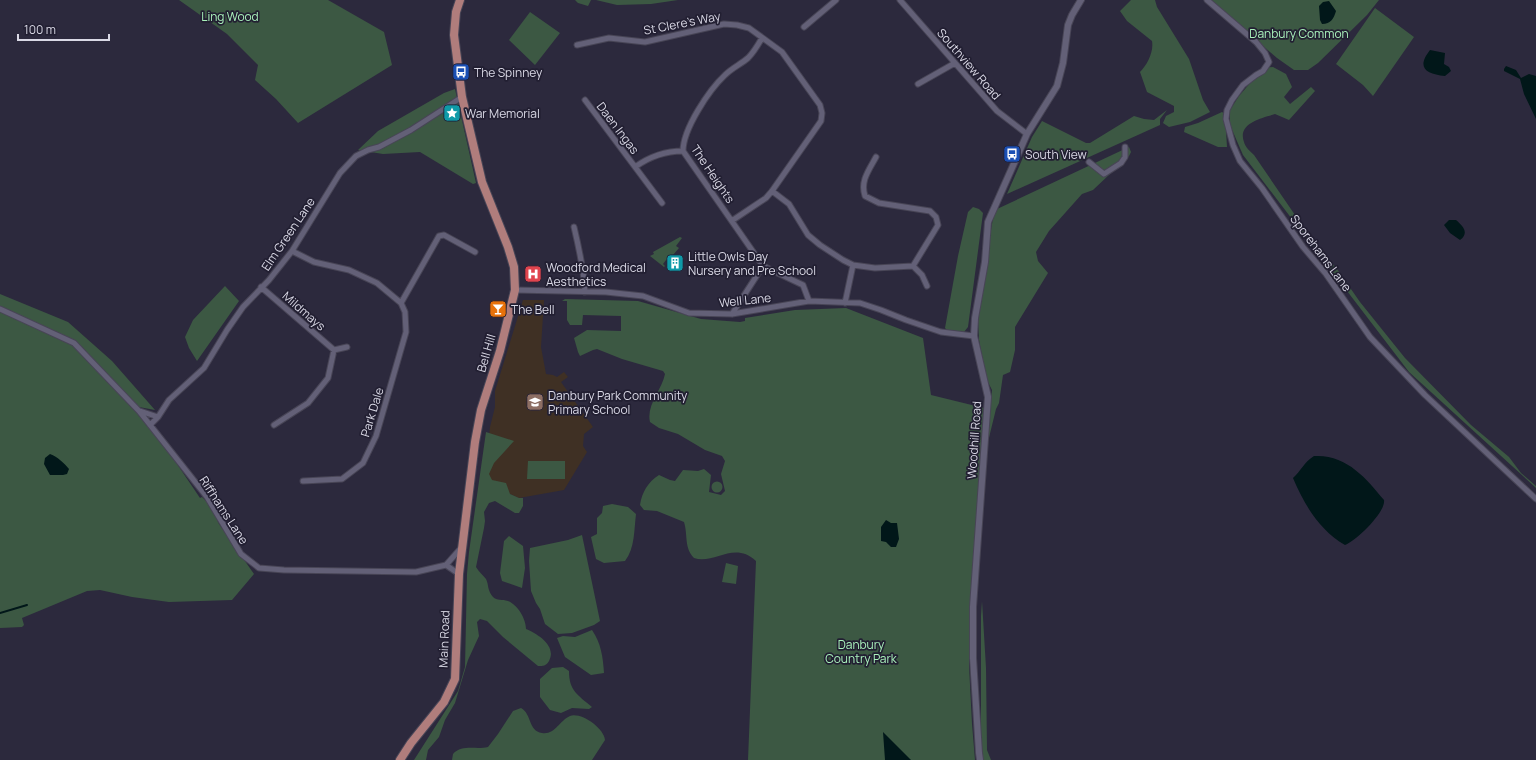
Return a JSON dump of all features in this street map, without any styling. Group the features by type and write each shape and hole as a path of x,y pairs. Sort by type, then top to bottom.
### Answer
{"main road":[{"path":"460,0 456,12 454,35 462,97"},
{"name":"Bell Hill","path":"459,574 475,442 481,410 500,350 515,290 514,267 508,247 482,182 462,97"},
{"name":"Main Road","path":"400,760 410,743 444,702 455,679 459,574"}],"street":[{"path":"804,27 836,0"},
{"name":"Southview Road","path":"900,0 997,112 1028,134"},
{"name":"Woodhill Road","path":"980,760 978,753 972,658 973,614 988,397 974,336 975,318 985,262 988,222 1028,134 1057,86 1063,63 1068,25 1081,0"},
{"name":"Sporehams Lane","path":"1207,0 1256,42 1265,53 1269,62 1263,71 1243,85 1227,110 1226,119 1233,145 1240,161 1262,188 1303,247 1326,274 1370,337 1425,395 1536,499"},
{"name":"St Clere's Way","path":"578,45 610,38 645,42 724,24 749,28 782,52 820,105 822,113 821,121 766,198 733,220"},
{"name":"The Heights","path":"762,38 749,57 726,75 712,89 690,126 683,143 683,151 733,220 763,266"},
{"path":"918,84 956,63"},
{"name":"Elm Green Lane","path":"150,425 158,417 169,400 204,368 243,307 269,280 292,251 340,172 356,156 368,150 379,147 411,130 462,97"},
{"name":"Daen Ingas","path":"585,100 662,203"},
{"path":"1089,162 1104,174 1121,163 1125,157 1125,147"},
{"name":"Daen Ingas","path":"635,167 651,157 666,152 683,151"},
{"path":"876,157 864,180 862,188 865,196 879,203 930,211 936,217 938,225 913,266"},
{"path":"772,191 789,204 808,235 820,246 853,265 875,268 913,266 922,275 927,286"},
{"path":"574,227 584,278 585,292"},
{"path":"292,251 314,262 349,270 377,283 401,303 440,236 444,235 475,252"},
{"path":"845,303 853,265"},
{"path":"732,314 763,266 803,285 810,301"},
{"name":"Mildmays","path":"261,287 334,350"},
{"name":"Well Lane","path":"515,290 606,292 643,296 689,313 732,314 810,301 860,303 942,332 974,336"},
{"name":"Park Dale","path":"303,481 342,479 363,463 376,436 406,332 405,312 401,303"},
{"name":"Riffhams Lane","path":"0,309 74,342 140,411 207,497 241,554 258,568 284,570 416,572 446,565"},
{"path":"274,425 308,403 328,378 334,350 347,347"},
{"path":"140,411 158,417"},
{"path":"459,574 446,565 462,547"}],"shaded area":[{"path":"1329,1 1336,11 1332,20 1328,23 1322,24 1320,20 1319,6 1323,2"},
{"path":"1430,50 1445,53 1444,64 1449,67 1451,71 1445,76 1433,74 1425,69 1424,61"},
{"path":"1506,66 1516,70 1521,78 1529,74 1536,76 1536,119 1524,94 1520,79 1504,71"},
{"path":"1449,220 1456,220 1463,228 1465,232 1460,240 1450,233 1444,225"},
{"name":"Danbury Park Community Primary School","path":"523,300 544,300 541,347 546,374 557,377 564,372 568,377 561,382 593,427 584,434 583,446 587,452 564,490 519,498 510,494 484,489 490,427 495,407 495,391"},
{"path":"50,454 61,460 69,469 67,474 50,475 44,464 45,458"},
{"path":"1314,456 1325,456 1345,463 1362,476 1384,500 1380,512 1369,526 1356,538 1345,545 1327,532 1313,516 1293,478"},
{"path":"886,520 891,523 897,523 899,539 896,547 891,547 886,542 881,541 881,527"},
{"path":"883,732 911,760 885,760"}],"green space":[{"name":"Ling Wood","path":"179,0 328,0 384,32 392,65 298,123 276,99 255,80 258,65 227,34"},
{"path":"575,0 591,0 588,6 578,3"},
{"path":"596,0 678,0 651,4 617,5"},
{"path":"1131,0 1155,0 1157,7 1189,59 1203,100 1210,112 1190,122 1169,127 1163,123 1166,116 1174,112 1174,106 1147,92 1140,72 1149,58 1152,50 1152,41 1127,21 1120,11"},
{"name":"Danbury Common","path":"1210,0 1379,0 1367,15 1318,63 1308,70 1294,70 1277,58"},
{"path":"1375,8 1414,37 1373,96 1363,85 1336,64"},
{"path":"530,12 560,33 535,65 509,40"},
{"path":"1273,67 1286,74 1292,87 1284,97 1290,104 1311,87 1315,91 1289,120 1275,114 1252,122 1244,130 1243,136 1245,146 1254,155 1308,234 1337,269 1360,302 1405,358 1471,425 1509,457 1521,473 1536,486 1536,488 1409,372 1243,155 1230,125 1230,110 1239,96 1263,68"},
{"path":"455,89 476,183 473,184 420,152 383,154 358,150 378,131 444,93"},
{"path":"1167,110 1160,119 1160,125 1007,194 1032,137 1042,121 1086,143 1090,143 1134,116 1154,120"},
{"path":"1222,112 1225,114 1227,147 1218,147 1184,132 1185,127"},
{"path":"1129,147 1131,152 1129,156 1093,190 1082,194 1049,231 1036,252 1038,261 1048,273 1015,327 1015,350 1010,372 1003,375 999,403 996,409 984,458 992,390 986,378 979,340 978,320 993,218 997,209"},
{"path":"973,207 979,209 983,213 968,327 964,332 947,330 945,328 958,256 968,212"},
{"path":"680,237 682,238 676,246 679,248 668,261 666,260 663,264 665,266 664,267 650,256 654,254 653,252"},
{"path":"225,286 239,301 197,361 189,348 185,337 193,320"},
{"path":"0,294 68,322 112,361 155,410 139,407 200,498 202,497 210,505 219,524 254,574 232,600 169,602 132,597 100,590 87,591 22,618 24,625 22,627 0,628"},
{"name":"Danbury Country Park","path":"565,299 638,301 701,319 740,322 745,321 745,318 795,310 846,308 923,338 931,395 984,408 970,613 969,665 975,760 748,760 756,561 748,555 740,553 724,554 702,559 694,558 687,546 684,522 657,511 644,510 640,505 646,488 655,478 659,475 675,481 683,470 698,471 704,469 711,475 709,492 721,495 725,491 721,474 725,461 722,456 705,450 678,434 659,428 650,422 650,410 665,374 663,371 622,359 597,349 580,356 574,338 587,330 621,331 621,316 583,315 582,325 570,325 567,320 567,301 562,301"},
{"path":"486,432 514,441 494,463 489,474 492,480 506,483 510,494 523,498 523,506 519,513 515,513 495,501 489,503 484,512 484,528 476,567 486,579 493,597 508,601 518,609 523,617 526,629 541,637 545,641 550,650 551,656 547,664 538,666 503,637 487,621 480,619 477,622 479,636 468,660 455,703 445,720 439,737 428,750 426,760 414,760 458,691 465,667 467,574"},
{"path":"528,461 565,461 565,479 527,479"},
{"path":"717,481 721,483 723,487 721,491 717,493 713,491 711,487 713,483"},
{"path":"612,504 628,507 636,514 634,539 631,550 625,561 604,563 596,559 591,537 597,534 597,518 602,513 603,506"},
{"path":"582,535 600,621 594,625 572,633 558,634 545,624 540,609 531,591 529,561 530,548 568,540"},
{"path":"509,536 523,546 525,568 522,588 502,581 500,573 504,541"},
{"path":"726,563 738,566 736,584 722,582"},
{"path":"982,601 986,668 987,750 991,760 981,760"},
{"path":"592,630 598,640 601,650 604,673 591,675 565,657 557,638 563,636 575,637"},
{"path":"563,667 569,671 569,678 575,692 592,707 589,709 572,708 561,713 550,710 540,697 540,679 552,668"},
{"path":"521,708 527,714 534,729 538,732 550,732 566,718 575,715 586,719 596,726 604,735 605,740 592,760 452,760 453,754 461,749 488,747 513,711"}],"waterway":[{"path":"0,613 27,605"}],"place":[{"name":"The Spinney","path":"461,72"},
{"name":"War Memorial","path":"452,113"},
{"name":"South View","path":"1012,154"},
{"name":"Little Owls Day Nursery and Pre School","path":"675,263"},
{"name":"Woodford Medical Aesthetics","path":"533,274"},
{"name":"The Bell","path":"498,309"},
{"name":"Danbury Park Community Primary School","path":"535,402"}]}
